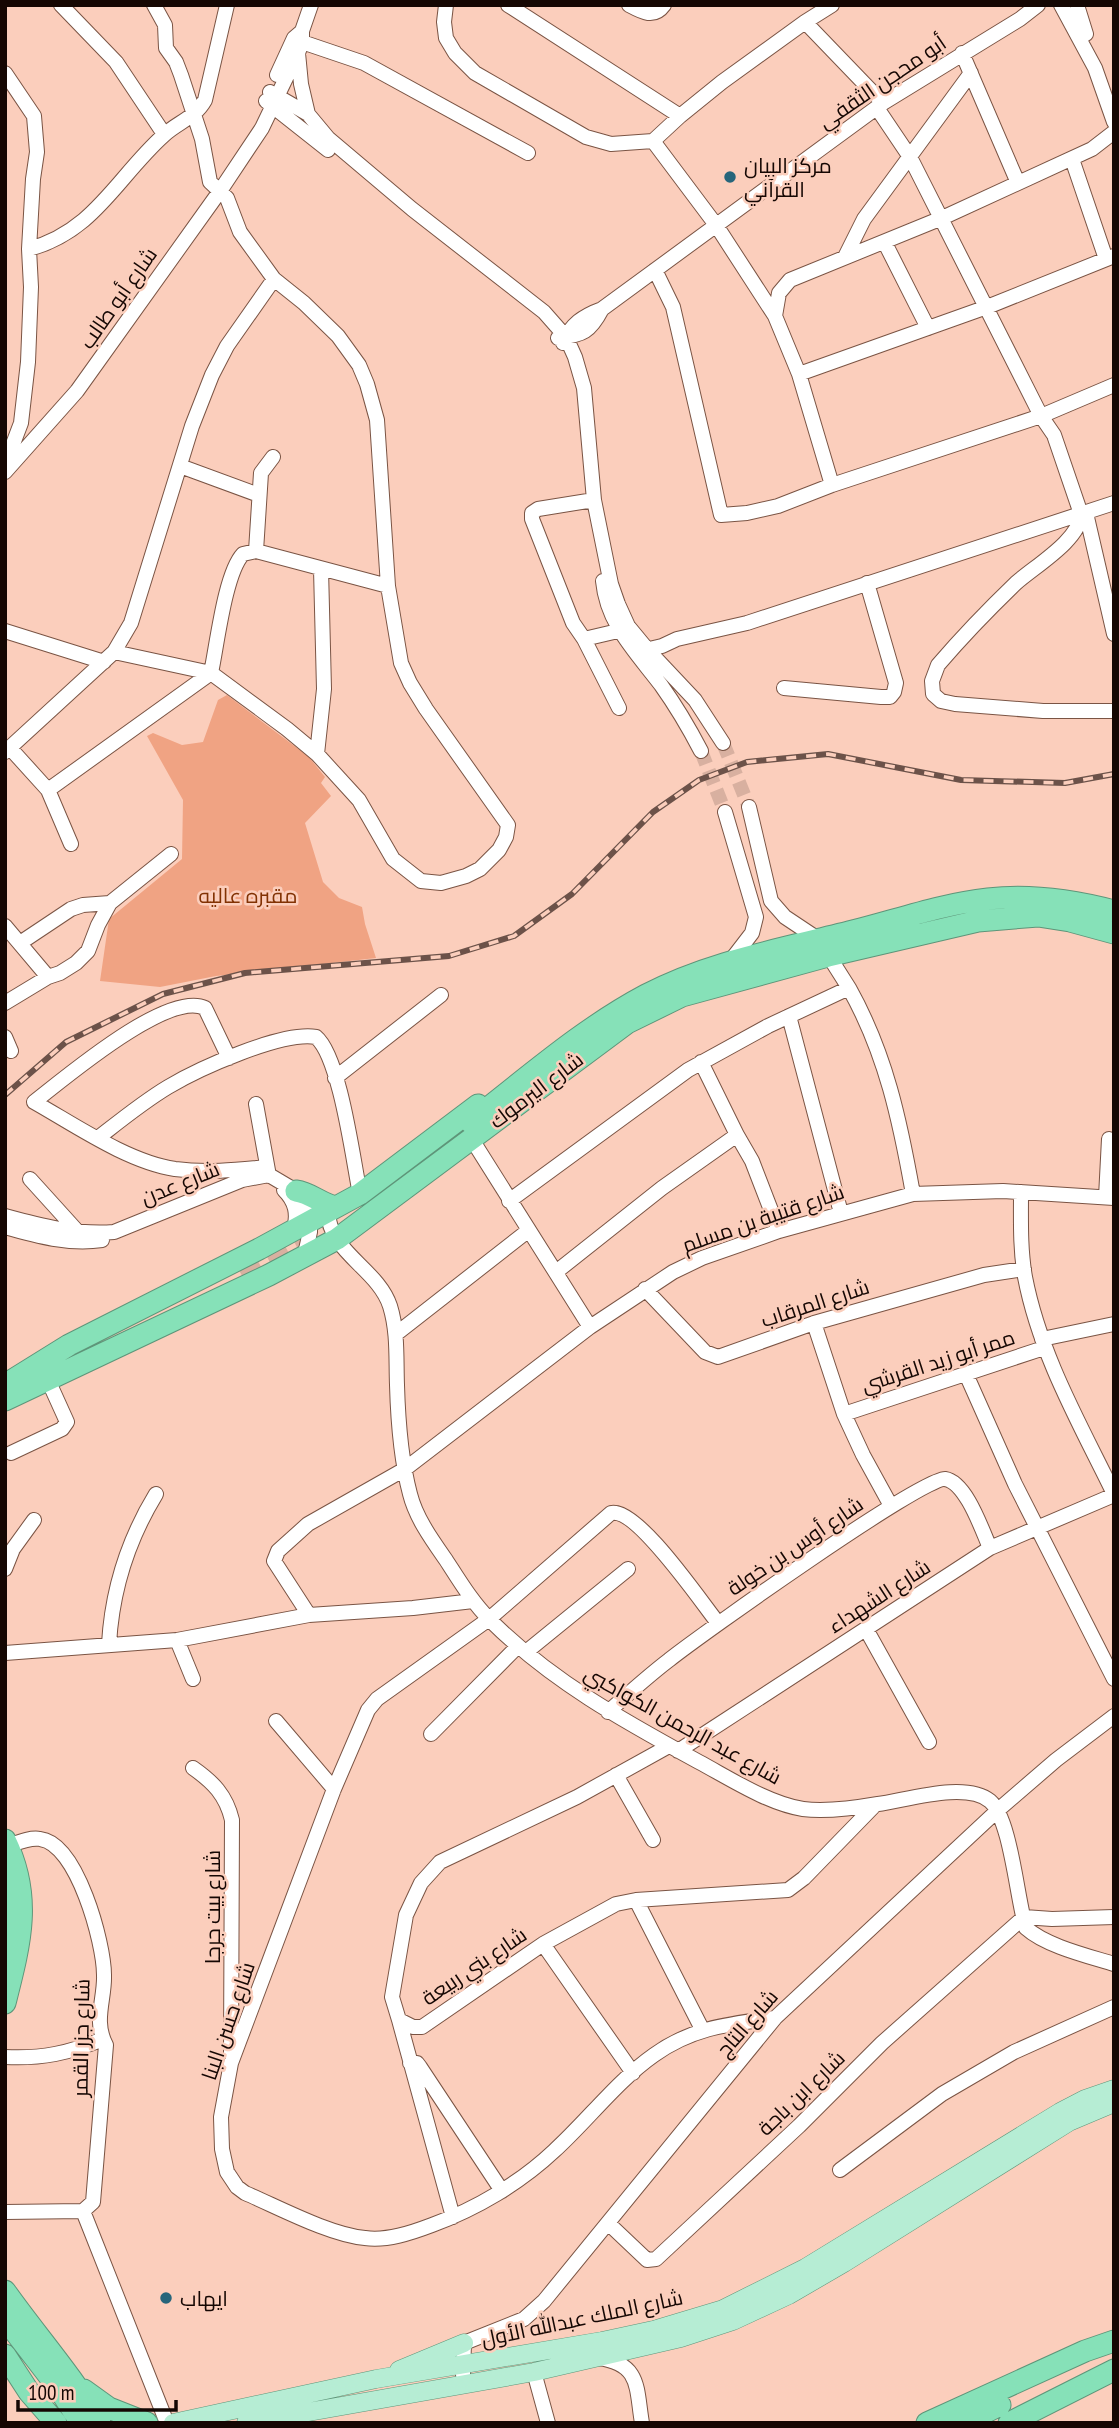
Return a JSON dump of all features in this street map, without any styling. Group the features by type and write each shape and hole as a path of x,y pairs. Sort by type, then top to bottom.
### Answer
{"highway":[{"name":"شارع اليرموك","path":"7,1388 48,1380 304,1258 324,1222 471,1138 609,1036 656,1008 823,948 986,899 1045,898 1078,902 1114,911"},
{"name":"شارع اليرموك","path":"324,1222 365,1204 577,1038 648,994 732,959 823,948 1010,917 1038,916 1070,921 1114,933"},
{"path":"7,1388 69,1345 258,1249 324,1222 557,1044 577,1038"},
{"path":"296,1191 306,1193 327,1205 324,1222"},
{"path":"258,1249 267,1259 269,1275"},
{"path":"7,1388 240,1272"},
{"path":"5,2003 17,1954 22,1916 18,1870 7,1843"},
{"path":"5,1886 5,1938"},
{"path":"5,2291 72,2380 100,2423"},
{"path":"5,2319 59,2389 81,2423"},
{"path":"5,2340 70,2423"},
{"path":"927,2423 1085,2351 1114,2341"},
{"path":"964,2423 1049,2381 1114,2354"},
{"path":"5,2355 29,2392 56,2423"},
{"path":"1009,2423 1114,2370"},
{"path":"72,2380 109,2407 147,2423"},
{"path":"29,2392 40,2423"}],"main road":[{"name":"شارع الملك عبدالله الأول","path":"173,2423 376,2379 628,2335 723,2309 805,2268 1060,2112 1085,2099 1114,2089"},
{"name":"شارع الملك عبدالله الأول","path":"246,2423 534,2372 709,2330 789,2295 1069,2122 1114,2103"},
{"path":"376,2379 464,2343"}],"street":[{"path":"61,5 116,62 164,134"},
{"path":"5,631 109,657 211,673 317,754 364,807 393,859 421,881 441,883 474,872 491,859 506,837 508,825 505,819 405,675 388,586 377,420 367,384 354,356 338,336 274,279 240,232 231,205 210,182 205,149 176,62 166,48 165,25 155,5"},
{"path":"29,249 55,241 81,223 164,134 193,115 205,100 228,5"},
{"name":"شارع أبو طالب","path":"5,472 69,401 220,191 252,140 301,42 311,5"},
{"path":"446,5 446,38 455,53 485,80 586,137 611,144 653,141 680,116 805,22 832,5"},
{"path":"508,5 680,116"},
{"path":"629,5 647,14 658,12 664,5"},
{"name":"أبو محجن الثقفي","path":"561,341 576,322 602,309 880,105 1020,19 1038,5"},
{"path":"1077,5 1084,29 1114,97"},
{"path":"1063,6 1095,68 1114,122"},
{"name":"أبو محجن الثقفي","path":"1020,19 1063,6"},
{"path":"805,22 880,105 911,157 1041,416 1054,435 1084,513 1114,634"},
{"name":"شارع أبو طالب","path":"272,99 294,38 301,42"},
{"path":"528,153 364,63 301,42 301,84 308,114 328,138 412,209 544,312 561,341 576,388 608,607 618,631 695,700 723,743"},
{"path":"962,53 1018,183"},
{"path":"845,257 857,229 971,73"},
{"path":"5,74 34,116 37,152 29,249 29,334 21,423 5,465"},
{"path":"272,99 308,114"},
{"path":"272,99 407,215 539,319 561,341"},
{"path":"775,316 779,293 790,280 885,243 1072,159 1092,149 1114,132"},
{"path":"653,141 716,225 775,316 799,374 832,485"},
{"path":"1092,149 1114,146"},
{"path":"799,374 987,307 1110,257 1072,159"},
{"path":"885,243 928,328"},
{"path":"655,270 673,307 721,515 778,506 832,485 1041,416 1114,385"},
{"path":"71,844 48,790 8,750 109,657 131,623 202,399 219,359 274,279"},
{"path":"256,551 261,473 273,457"},
{"path":"180,466 259,495"},
{"path":"592,500 538,509 531,515 573,623 619,708"},
{"path":"592,500 618,604 638,647 701,751"},
{"path":"638,647 747,623 1114,503"},
{"path":"1084,513 1065,541 1017,582 938,665 932,681 933,694 941,701 955,704 1043,712 1114,710"},
{"path":"48,790 211,673 234,567 243,554 256,551 388,586"},
{"path":"317,754 324,689 321,569"},
{"path":"784,688 881,697 890,697 894,692 896,683 867,583"},
{"path":"584,639 618,631"},
{"path":"749,807 771,901 785,917 823,948 862,1011 898,1111 913,1194"},
{"path":"725,812 756,917 751,933 732,959"},
{"path":"5,1003 48,977 69,968 88,951 110,903 172,854"},
{"path":"20,943 71,909 83,905 110,903"},
{"path":"5,926 48,977"},
{"path":"509,1201 701,1062 849,988"},
{"path":"335,1078 440,995"},
{"path":"229,1058 205,1008 196,1004 175,1007 106,1047 34,1102 98,1138 145,1160 174,1169 268,1174 296,1191"},
{"path":"789,1016 841,1213"},
{"path":"5,1037 11,1051"},
{"path":"98,1138 172,1085 229,1058 280,1041 316,1037 324,1046 335,1078 359,1194"},
{"path":"701,1062 752,1161 779,1231"},
{"path":"256,1104 268,1174 295,1204 296,1217 324,1222 304,1258"},
{"path":"556,1272 672,1181 737,1135"},
{"path":"471,1138 590,1327"},
{"path":"1109,1139 1110,1198"},
{"name":"شارع عدن","path":"5,1227 60,1240 106,1240 268,1174"},
{"name":"شارع عدن","path":"5,1216 44,1227 78,1232 114,1232 242,1180 268,1174"},
{"path":"30,1179 78,1232"},
{"path":"1021,1192 1024,1269 1043,1343 1114,1495"},
{"name":"شارع قتيبة بن مسلم","path":"309,1615 275,1564 275,1555 308,1524 405,1469 590,1327 645,1289 702,1258 779,1231 913,1194 1021,1192 1110,1198"},
{"name":"شارع عبد الرحمن الكواكبي","path":"324,1222 386,1294 396,1334 398,1403 405,1469 410,1494 424,1525 473,1601 522,1649 569,1687 608,1712 743,1785 794,1807 819,1809 875,1805 954,1792 983,1797 998,1810"},
{"path":"396,1334 529,1230"},
{"name":"شارع المرقاب","path":"645,1289 705,1352 718,1357 814,1323 984,1275 1024,1269"},
{"path":"814,1323 844,1413 891,1506"},
{"name":"ممر أبو زيد القرشي","path":"844,1413 966,1374 1043,1343 1114,1324"},
{"path":"966,1374 1015,1485 1114,1679"},
{"path":"11,1453 62,1429 67,1422 48,1380"},
{"name":"شارع أوس بن خولة","path":"608,1712 718,1623 891,1506 940,1479 950,1480 962,1489 990,1548"},
{"path":"109,1644 111,1615 122,1569 137,1525 156,1494"},
{"name":"شارع الشهداء","path":"674,1748 866,1629 990,1548 1114,1495"},
{"path":"489,1619 605,1516 616,1512 630,1518 650,1537 718,1623"},
{"path":"5,1569 13,1549 34,1520"},
{"path":"431,1734 522,1649 628,1569"},
{"path":"5,1653 177,1640 309,1615 473,1601"},
{"name":"شارع حسن البنا","path":"489,1619 372,1704 334,1789 231,2063 221,2117 222,2149 227,2172 237,2187 317,2224 362,2238 383,2239 417,2231 453,2217 502,2192 553,2152 654,2055 702,2029 775,2018"},
{"path":"866,1629 929,1742"},
{"path":"177,1640 192,1679"},
{"name":"شارع التاج","path":"464,2343 524,2319 535,2311 775,2018 998,1810 1056,1759 1114,1716"},
{"path":"276,1721 334,1789"},
{"name":"شارع بني ربيعة","path":"674,1748 440,1862 430,1870 412,1898 406,1914 392,1997 399,2020 413,2027 422,2027 543,1944 616,1904 636,1900 788,1890 804,1878 875,1805"},
{"name":"شارع بيت جرجا","path":"193,1768 217,1787 229,1807 232,1820 231,2063"},
{"path":"617,1775 653,1840"},
{"path":"998,1810 1017,1877 1026,1927 1037,1935 1114,1964"},
{"name":"شارع جزر القمر","path":"7,1843 37,1838 53,1843 65,1854 79,1877 102,1958 104,1976 100,2020 106,2054 95,2195 93,2202 83,2211"},
{"path":"636,1900 702,2029"},
{"path":"1024,1917 1114,1917"},
{"name":"شارع ابن باجة","path":"608,2224 647,2260 656,2259 799,2126 902,2024 1024,1917"},
{"path":"543,1944 633,2073"},
{"path":"841,2170 942,2094 1014,2052 1114,2007"},
{"path":"399,2020 453,2217"},
{"path":"5,2057 63,2054 103,2039"},
{"path":"410,2063 417,2063 420,2067 502,2192"},
{"path":"5,2212 83,2211 167,2423"},
{"path":"462,2384 464,2343"},
{"path":"597,2358 615,2361 630,2371 634,2378 642,2423"},
{"path":"534,2372 548,2423"}],"green space":[{"name":"مقبره عاليه","path":"227,695 309,757 325,777 321,783 331,796 305,823 323,882 339,898 362,907 376,958 216,976 160,987 100,981 109,919 182,859 183,800 147,736 153,733 182,745 203,742 218,700"}],"tunnel":[{"path":"723,743 749,807"},
{"path":"701,751 725,812"},
{"path":"240,1272 335,1222"}],"railway":[{"path":"5,1095 66,1042 163,994 245,973 449,956 514,936 572,894 653,812 699,780 747,762 828,754 961,780 1065,783 1114,774"}],"place":[{"name":"مركز البيان القرآني","path":"730,177"},
{"name":"ايهاب","path":"166,2298"}]}
